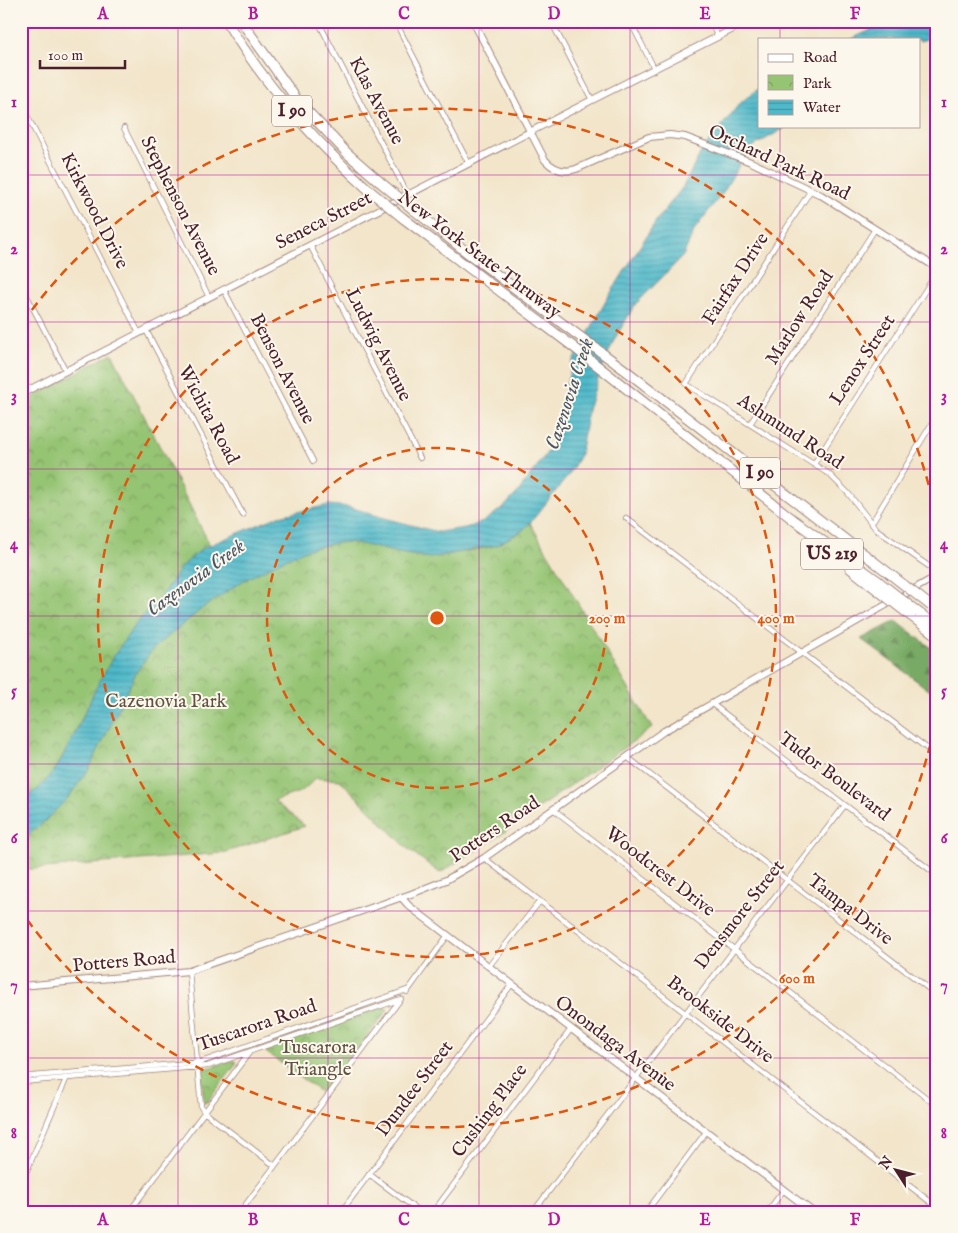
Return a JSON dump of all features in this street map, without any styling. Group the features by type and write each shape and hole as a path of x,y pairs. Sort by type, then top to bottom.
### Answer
{"highway":[{"name":"New York State Thruway","path":"226,21 271,88 336,160 370,191 571,345 795,521"},
{"name":"New York State Thruway","path":"240,21 298,101 347,154 380,182 934,608"},
{"name":"US 219","path":"795,521 811,538 915,614 937,636"},
{"path":"915,614 937,626"}],"street":[{"name":"Klas Avenue","path":"318,21 408,195"},
{"path":"396,21 469,164"},
{"path":"473,21 530,132"},
{"path":"551,21 592,100"},
{"path":"630,21 654,68"},
{"path":"710,21 718,37"},
{"name":"Seneca Street","path":"21,394 749,21"},
{"name":"Kirkwood Drive","path":"21,104 143,331"},
{"name":"Stephenson Avenue","path":"124,128 208,298"},
{"name":"Orchard Park Road","path":"530,132 545,160 554,168 565,171 576,169 649,137 680,136 701,142 751,162 811,190 937,270"},
{"name":"Fairfax Drive","path":"686,384 811,190"},
{"name":"Marlow Road","path":"750,424 875,229"},
{"name":"Ludwig Avenue","path":"310,245 420,458"},
{"name":"Lenox Street","path":"814,464 937,270"},
{"path":"21,285 66,371"},
{"name":"Benson Avenue","path":"224,290 314,462"},
{"name":"Wichita Road","path":"143,331 243,515"},
{"name":"Ashmund Road","path":"686,384 814,464 839,482 870,524 937,574"},
{"path":"870,524 937,415"},
{"path":"626,518 937,756"},
{"name":"Potters Road","path":"21,986 189,972 446,880 484,858 664,731 937,574"},
{"name":"Tudor Boulevard","path":"712,704 937,875"},
{"name":"Tampa Drive","path":"627,757 937,995"},
{"name":"Densmore Street","path":"532,1212 845,804"},
{"name":"Woodcrest Drive","path":"554,809 937,1106"},
{"name":"Brookside Drive","path":"484,858 937,1207"},
{"name":"Onondaga Avenue","path":"401,897 409,906 813,1212"},
{"path":"489,966 540,901"},
{"path":"240,1212 448,935"},
{"path":"189,972 201,1107 204,1112 274,1166"},
{"name":"Dundee Street","path":"341,1212 512,984"},
{"name":"Tuscarora Road","path":"198,1065 407,990"},
{"name":"Tuscarora Road","path":"21,1082 67,1076 198,1065 208,1066 401,999"},
{"name":"Cushing Place","path":"433,1212 571,1029"},
{"path":"129,1212 256,1044"},
{"path":"21,1184 67,1076"},
{"name":"Tuscarora Road","path":"21,1077 67,1076"},
{"path":"646,1212 706,1132"},
{"path":"369,1174 420,1212"},
{"path":"767,1212 783,1191"}],"green space":[{"name":"Cazenovia Park","path":"112,353 216,557 351,537 466,552 497,545 523,530 530,523 652,728 506,831 440,873 407,848 340,780 316,778 302,791 274,801 305,826 223,853 21,870 21,404"},
{"path":"896,621 937,652 937,696 861,639"},
{"name":"Tuscarora Triangle","path":"384,1007 387,1008 387,1011 323,1094 264,1049"},
{"path":"363,1008 364,1010 270,1041"},
{"name":"Tuscarora Triangle","path":"235,1060 237,1063 207,1102 204,1103 201,1070"}],"water":[{"path":"890,21 937,21 937,37 920,41 920,38 853,38"},
{"name":"Cazenovia Creek","path":"758,89 758,128 785,128 749,149 723,192 695,229 683,256 635,305 614,340 599,376 588,410 580,455 568,476 530,523 523,530 497,545 431,558 345,542 325,545 303,551 241,582 203,608 154,648 137,671 89,769 68,798 44,822 21,841 21,802 40,787 56,769 96,688 113,657 134,626 160,598 181,567 203,548 279,516 329,505 350,507 438,532 465,528 483,522 505,506 519,491 554,443 563,397 573,361 607,299 656,221 683,187 701,152 740,103"}]}
